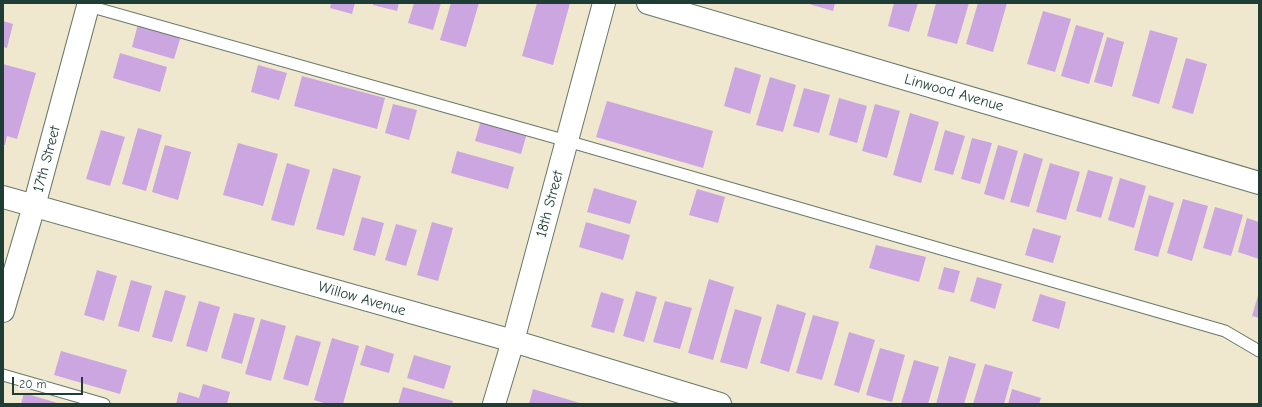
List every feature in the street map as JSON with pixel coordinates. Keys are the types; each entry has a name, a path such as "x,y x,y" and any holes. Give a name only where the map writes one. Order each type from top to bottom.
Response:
{"street":[{"name":"18th Street","path":"494,404 513,341 604,3"},
{"name":"Linwood Avenue","path":"648,3 1259,183"},
{"name":"17th Street","path":"3,311 34,206 83,4"},
{"name":"Willow Avenue","path":"3,197 513,341 720,404"}],"lane":[{"path":"83,4 567,141 1226,332 1259,351"},
{"path":"3,375 104,404"}],"building":[{"path":"331,3 355,3 352,14 330,8"},
{"path":"373,3 399,3 397,11 373,5"},
{"path":"414,3 441,3 433,30 408,23"},
{"path":"451,3 479,3 466,47 440,40"},
{"path":"537,3 570,3 553,65 522,56"},
{"path":"809,3 835,3 833,11"},
{"path":"894,3 918,3 909,32 888,26"},
{"path":"936,3 969,3 957,44 927,36"},
{"path":"978,3 1007,3 993,52 966,44"},
{"path":"1043,11 1071,19 1055,72 1027,64"},
{"path":"3,21 13,24 7,48 3,47"},
{"path":"138,24 181,36 174,59 132,47"},
{"path":"1076,25 1104,33 1089,84 1061,76"},
{"path":"1150,30 1178,38 1159,104 1132,96"},
{"path":"1107,37 1124,42 1112,87 1094,82"},
{"path":"120,53 167,67 160,92 113,78"},
{"path":"1186,58 1207,64 1193,114 1172,108"},
{"path":"3,64 36,73 17,139 7,136 5,145 3,145"},
{"path":"258,65 287,73 279,100 251,92"},
{"path":"735,67 761,75 750,114 724,106"},
{"path":"302,76 385,98 377,129 294,106"},
{"path":"770,77 796,85 783,132 756,125"},
{"path":"804,88 830,95 819,133 793,126"},
{"path":"839,98 867,106 857,143 829,135"},
{"path":"607,101 713,131 703,168 596,137"},
{"path":"393,104 417,110 409,140 385,133"},
{"path":"875,104 900,111 887,158 862,151"},
{"path":"910,113 939,122 921,183 893,175"},
{"path":"481,120 527,133 521,154 475,141"},
{"path":"138,128 162,135 146,191 122,184"},
{"path":"101,130 125,137 110,186 86,179"},
{"path":"945,130 965,136 953,175 934,170"},
{"path":"972,138 992,143 980,184 961,179"},
{"path":"238,143 278,154 263,206 223,195"},
{"path":"165,145 191,152 178,200 152,192"},
{"path":"998,145 1018,151 1004,200 984,194"},
{"path":"457,151 514,167 508,189 451,173"},
{"path":"1024,153 1043,159 1029,207 1010,202"},
{"path":"287,163 310,170 294,226 271,220"},
{"path":"1050,163 1080,172 1066,220 1036,212"},
{"path":"333,168 361,176 344,236 316,229"},
{"path":"1088,170 1113,177 1101,218 1076,211"},
{"path":"1120,178 1146,186 1134,228 1108,220"},
{"path":"594,188 637,201 630,224 587,212"},
{"path":"697,189 725,197 718,223 689,215"},
{"path":"1149,195 1174,203 1158,257 1134,250"},
{"path":"1183,199 1208,206 1192,261 1167,253"},
{"path":"1215,207 1243,215 1231,256 1203,248"},
{"path":"362,217 384,223 375,256 353,250"},
{"path":"1247,218 1259,222 1259,259 1238,252"},
{"path":"432,222 453,228 438,281 417,275"},
{"path":"586,222 630,235 623,260 579,247"},
{"path":"396,224 417,230 406,266 385,260"},
{"path":"1033,228 1061,236 1053,263 1025,255"},
{"path":"876,245 926,257 919,282 869,268"},
{"path":"944,267 960,271 954,293 938,289"},
{"path":"97,270 117,276 104,321 84,315"},
{"path":"977,277 1002,284 995,309 970,301"},
{"path":"709,279 734,287 713,360 688,353"},
{"path":"131,280 152,286 139,332 118,326"},
{"path":"165,290 186,296 172,342 152,337"},
{"path":"636,291 657,297 644,342 623,336"},
{"path":"601,292 624,299 614,333 591,327"},
{"path":"1259,292 1259,318 1252,316"},
{"path":"1040,294 1066,302 1059,329 1032,321"},
{"path":"199,301 220,307 207,352 186,346"},
{"path":"665,301 692,308 680,349 653,342"},
{"path":"777,304 806,313 789,372 760,363"},
{"path":"735,309 762,317 747,369 720,362"},
{"path":"234,313 255,318 242,364 221,358"},
{"path":"813,315 839,322 822,380 796,373"},
{"path":"261,319 286,326 271,381 245,374"},
{"path":"849,332 875,340 859,393 834,385"},
{"path":"296,335 321,342 308,386 283,379"},
{"path":"332,338 359,346 343,404 327,404 314,400"},
{"path":"366,345 394,354 389,373 360,365"},
{"path":"880,348 905,355 892,402 866,395"},
{"path":"61,351 127,370 120,394 54,375"},
{"path":"414,355 451,366 444,389 407,378"},
{"path":"949,356 976,364 964,404 936,404"},
{"path":"914,360 939,367 928,404 901,404"},
{"path":"985,364 1013,372 1004,404 973,404"},
{"path":"203,384 230,392 227,404 176,404 179,392 199,398"},
{"path":"403,387 453,401 452,404 398,404"},
{"path":"533,389 583,404 529,404"},
{"path":"1012,389 1041,398 1039,404 1008,404"},
{"path":"24,393 61,404 21,404"}]}
